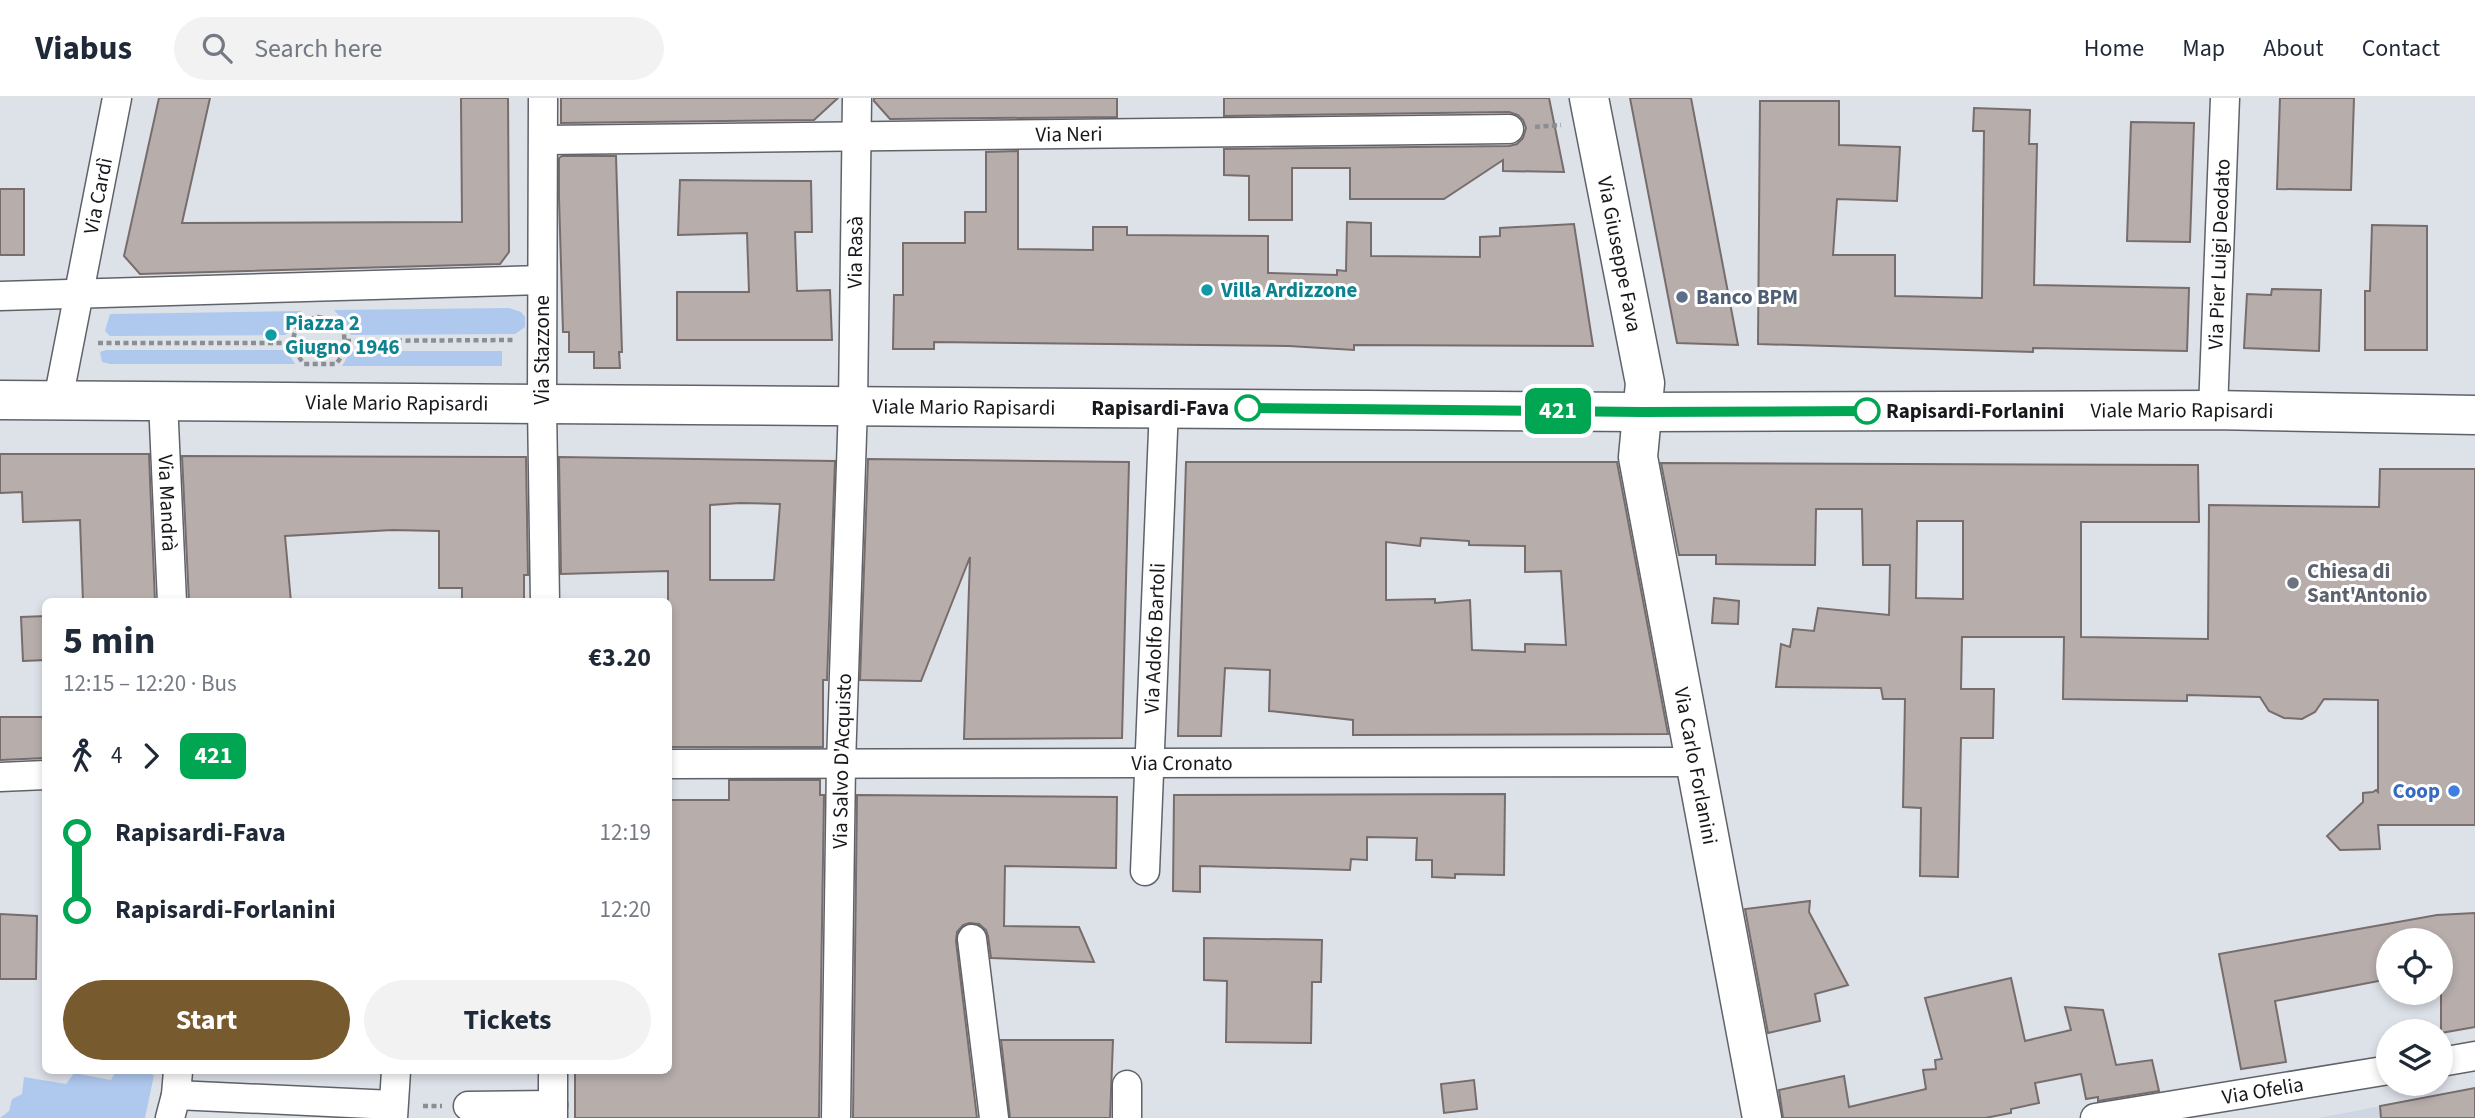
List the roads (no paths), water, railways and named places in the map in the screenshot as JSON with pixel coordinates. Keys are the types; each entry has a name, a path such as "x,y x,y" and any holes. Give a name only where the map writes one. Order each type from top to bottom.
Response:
{"main road":[{"name":"Via Giuseppe Fava","path":"1592,110 1645,383 1642,412"},
{"name":"Viale Mario Rapisardi","path":"0,400 1642,412 2213,411 2475,415"},
{"name":"Via Carlo Forlanini","path":"1642,412 1638,457 1762,1118"}],"street":[{"name":"Via Cardì","path":"58,400 117,98"},
{"name":"Via Stazzone","path":"543,98 542,405 545,598"},
{"name":"Via Rasà","path":"853,405 857,98"},
{"name":"Via Pier Luigi Deodato","path":"2213,411 2225,98"},
{"name":"Via Neri","path":"544,140 1509,129"},
{"path":"0,296 542,280"},
{"name":"Via Mandrà","path":"163,401 173,598"},
{"name":"Via Salvo D'Acquisto","path":"836,1118 841,764 853,405"},
{"name":"Via Adolfo Bartoli","path":"1145,872 1164,407"},
{"name":"Via Cronato","path":"672,764 1695,762"},
{"path":"0,777 42,775"},
{"path":"972,939 994,1118"},
{"path":"2453,1060 2475,1056"},
{"name":"Via Ofelia","path":"2095,1118 2259,1104 2376,1073"},
{"path":"175,1095 393,1112 396,1074"},
{"path":"468,1106 553,1112 552,1074"},
{"path":"1126,1085 1127,1118"}],"place":[{"name":"Villa Ardizzone","path":"1207,290"},
{"name":"Banco BPM","path":"1682,297"},
{"name":"Piazza 2 Giugno 1946","path":"271,335"},
{"name":"Rapisardi-Fava","path":"1248,408"},
{"name":"Rapisardi-Forlanini","path":"1867,411"},
{"name":"Chiesa di Sant'Antonio","path":"2293,583"},
{"name":"Coop","path":"2454,791"}]}
